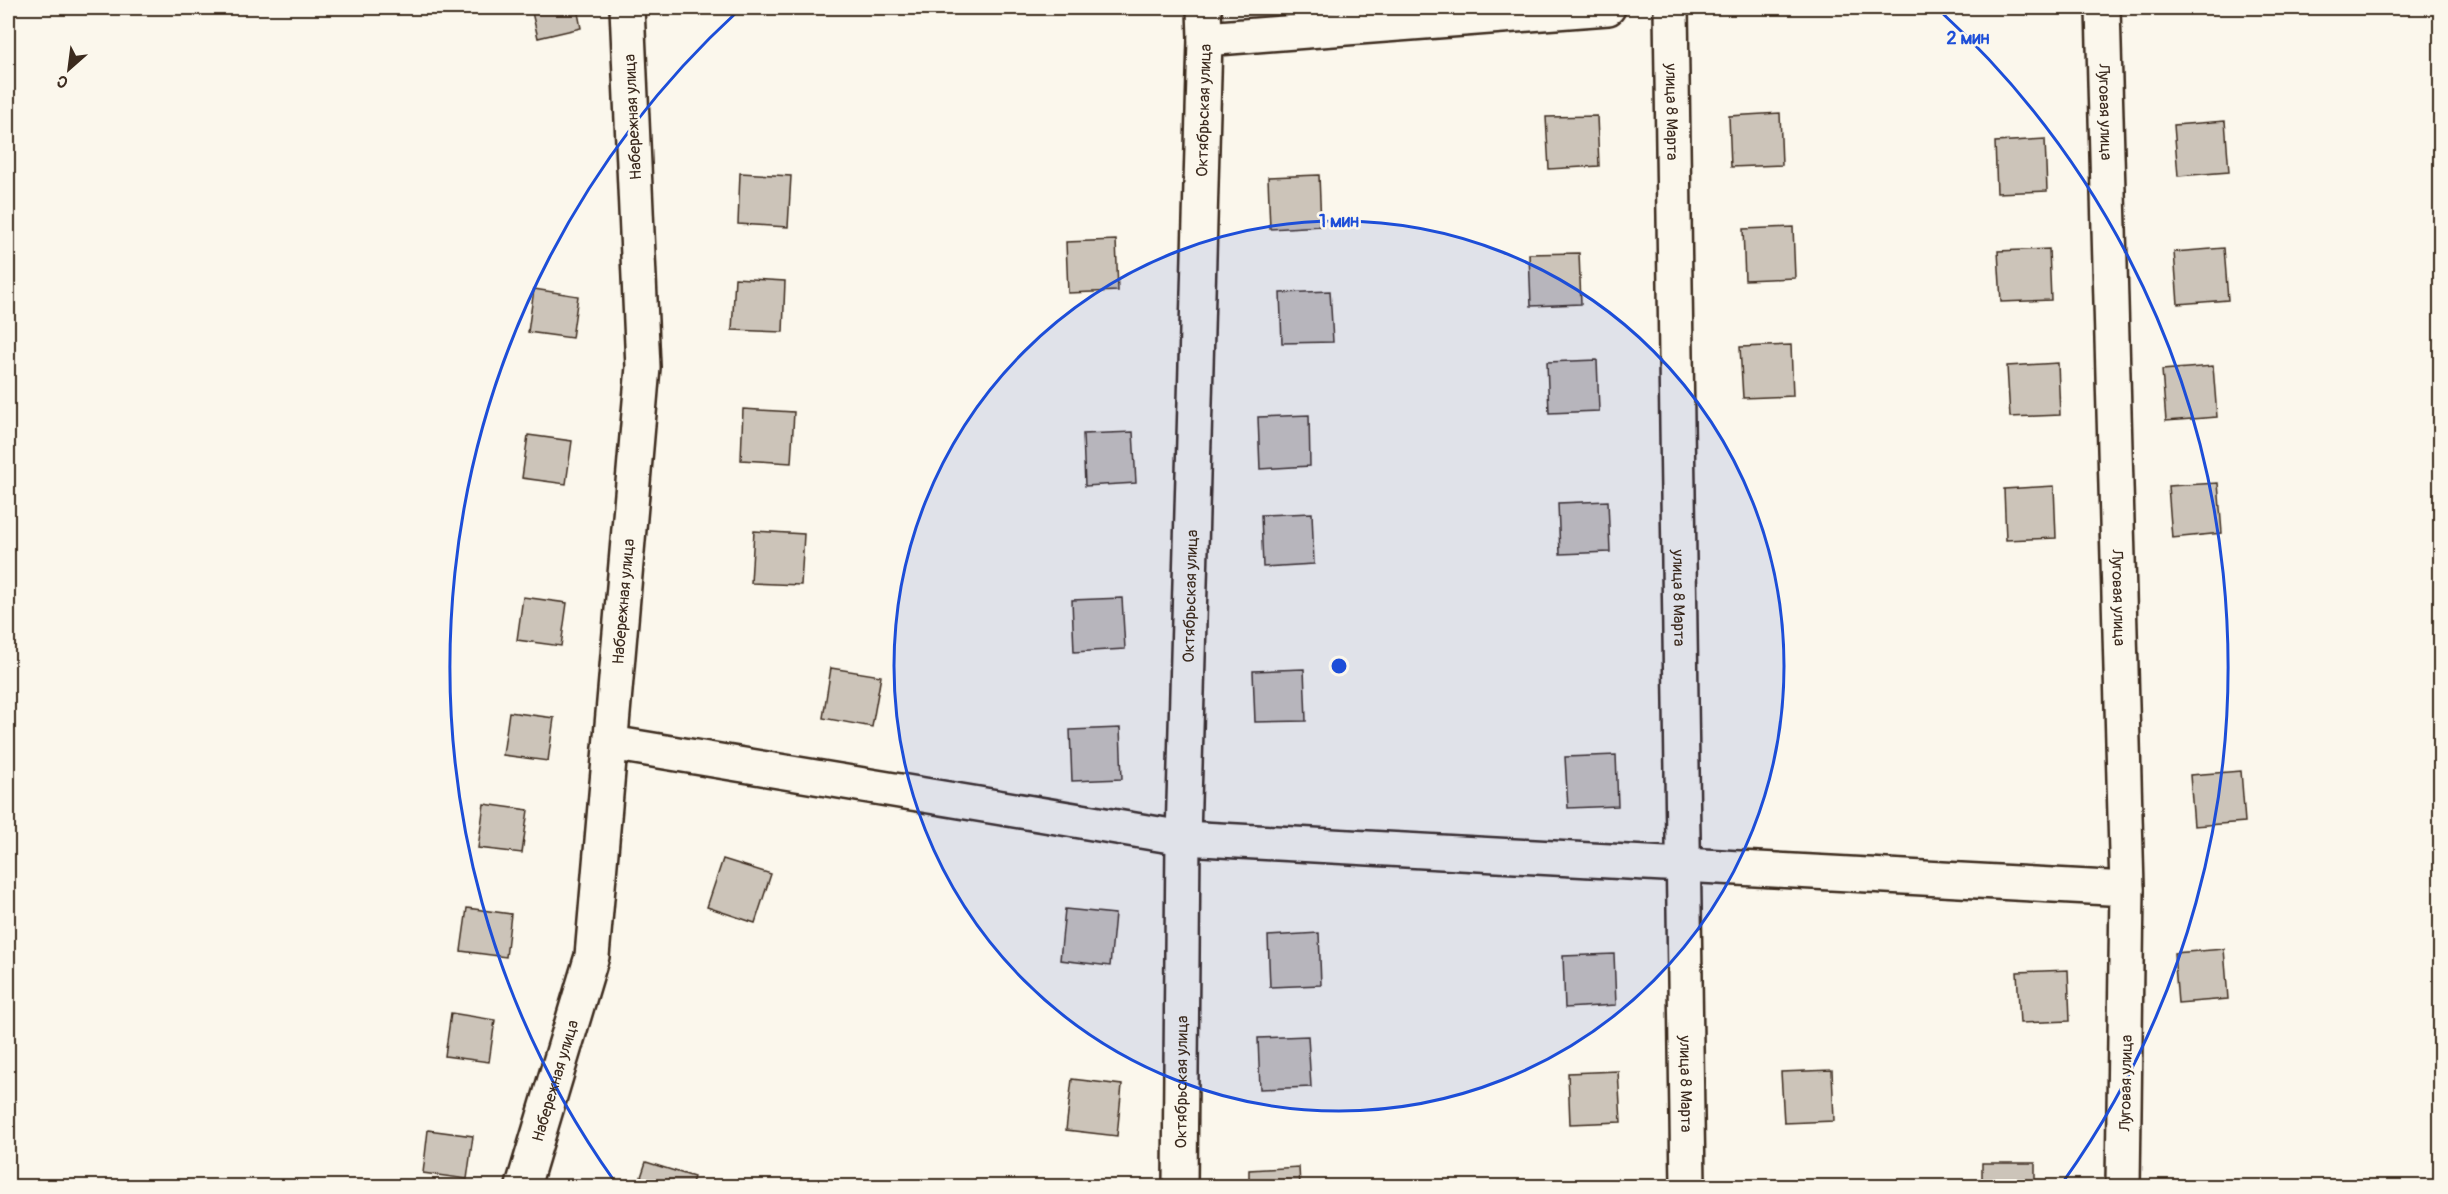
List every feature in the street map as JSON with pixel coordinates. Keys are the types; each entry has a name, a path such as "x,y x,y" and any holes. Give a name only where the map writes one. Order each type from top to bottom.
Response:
{"street":[{"name":"Набережная улица","path":"523,1186 592,956 611,743 643,367 627,8"},
{"path":"1204,23 1608,8"},
{"name":"улица 8 Марта","path":"1671,8 1689,1186"},
{"name":"Луговая улица","path":"2103,8 2127,889 2123,1186"},
{"name":"Октябрьская улица","path":"1180,1186 1183,838 1204,23"},
{"path":"611,743 1183,838 1684,863 2127,889"}],"building":[{"path":"531,8 577,8 581,28 538,38"},
{"path":"1780,113 1782,165 1731,167 1729,116"},
{"path":"1597,116 1599,166 1549,169 1546,117"},
{"path":"2225,121 2229,172 2178,176 2174,125"},
{"path":"2045,139 2047,191 1997,193 1995,142"},
{"path":"740,173 791,176 788,227 738,224"},
{"path":"1319,175 1321,226 1270,229 1268,177"},
{"path":"1793,227 1795,278 1745,280 1743,229"},
{"path":"1116,240 1118,291 1068,293 1066,242"},
{"path":"2224,248 2228,300 2178,304 2174,252"},
{"path":"2049,249 2051,300 2001,302 1998,251"},
{"path":"1579,253 1581,304 1531,306 1529,254"},
{"path":"735,278 785,281 783,332 732,330"},
{"path":"534,289 578,296 572,338 528,332"},
{"path":"1330,291 1333,342 1282,343 1280,293"},
{"path":"1791,345 1793,396 1743,398 1740,347"},
{"path":"1597,360 1599,411 1549,413 1547,362"},
{"path":"2058,363 2060,415 2010,417 2007,366"},
{"path":"2213,366 2217,417 2166,421 2162,370"},
{"path":"743,409 794,412 791,463 741,460"},
{"path":"1309,415 1310,466 1260,469 1258,417"},
{"path":"1133,432 1136,483 1085,486 1083,434"},
{"path":"528,435 572,441 566,484 522,478"},
{"path":"2218,483 2222,533 2172,538 2168,486"},
{"path":"2054,486 2056,538 2006,540 2004,489"},
{"path":"1608,501 1610,552 1560,554 1558,503"},
{"path":"1312,513 1314,564 1263,567 1261,515"},
{"path":"754,531 804,534 801,585 751,583"},
{"path":"523,597 567,603 561,646 517,640"},
{"path":"1122,598 1125,649 1074,652 1072,600"},
{"path":"831,668 881,676 872,727 823,718"},
{"path":"1304,669 1306,721 1255,722 1253,671"},
{"path":"509,712 554,718 548,761 503,755"},
{"path":"1120,728 1122,779 1072,781 1070,730"},
{"path":"1616,755 1618,806 1568,808 1565,757"},
{"path":"2241,771 2245,822 2194,826 2190,775"},
{"path":"484,804 528,810 522,853 478,848"},
{"path":"723,859 771,874 755,923 707,907"},
{"path":"467,908 511,914 506,957 461,951"},
{"path":"1065,909 1115,914 1110,966 1060,960"},
{"path":"1319,933 1321,985 1270,987 1268,936"},
{"path":"2224,949 2228,999 2178,1003 2174,953"},
{"path":"1614,954 1616,1005 1565,1008 1563,956"},
{"path":"2068,970 2070,1021 2020,1023 2017,972"},
{"path":"451,1013 495,1020 489,1062 445,1056"},
{"path":"1308,1036 1311,1087 1260,1089 1258,1038"},
{"path":"1832,1070 1834,1121 1784,1123 1781,1072"},
{"path":"1618,1071 1621,1122 1570,1124 1568,1073"},
{"path":"1072,1079 1122,1085 1117,1136 1066,1130"},
{"path":"428,1130 473,1136 467,1179 423,1173"},
{"path":"646,1162 694,1177 691,1186 638,1186"},
{"path":"1982,1163 2035,1163 2035,1186 1982,1186"},
{"path":"1299,1167 1300,1186 1249,1186 1249,1170"}]}
